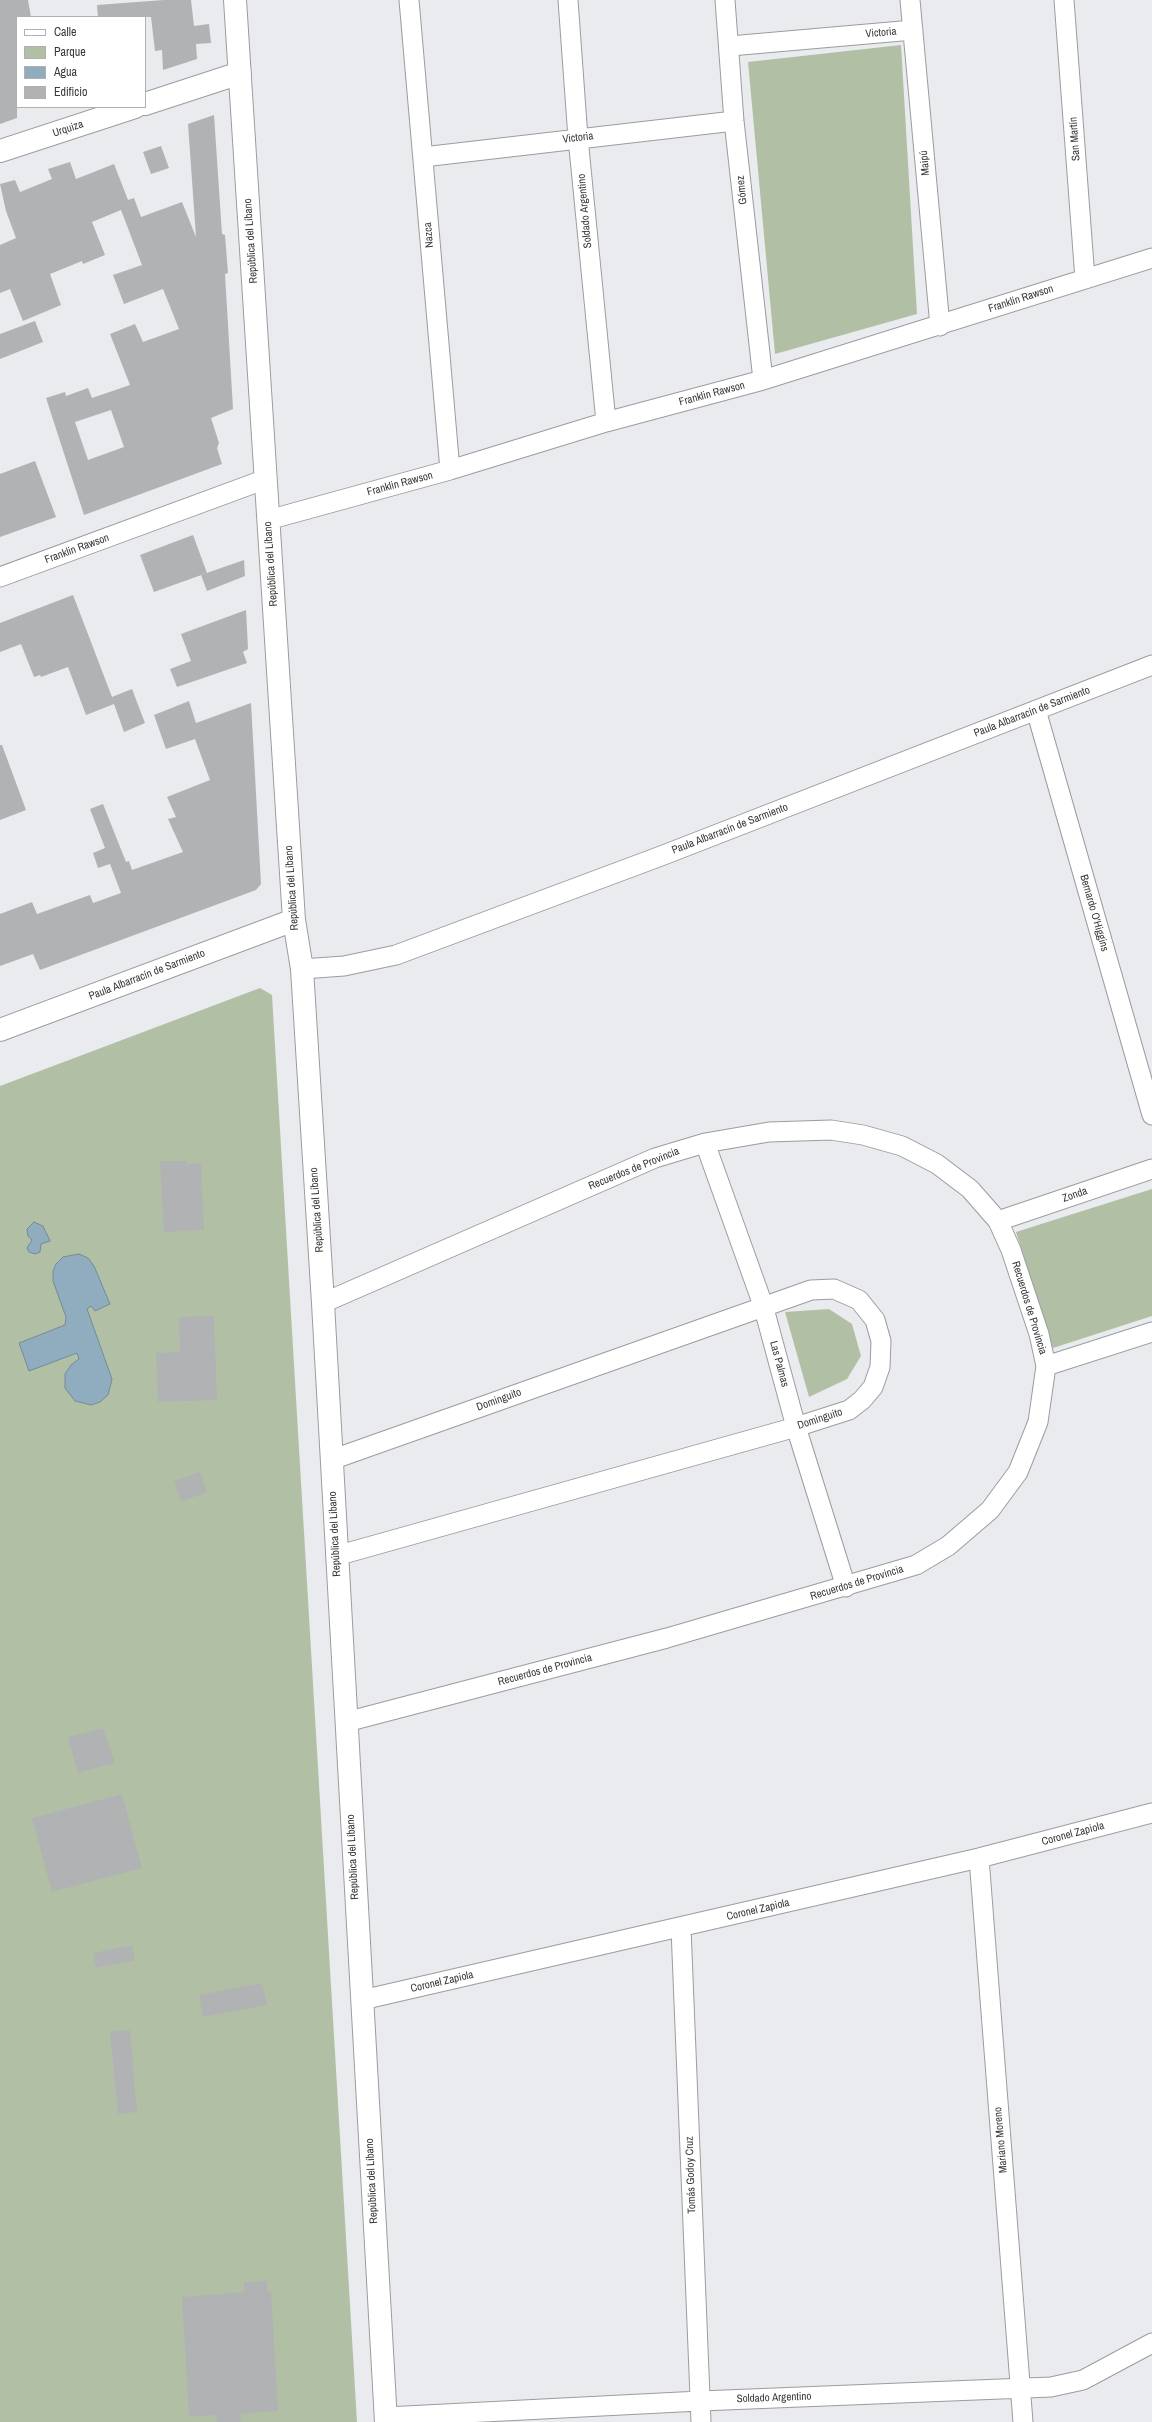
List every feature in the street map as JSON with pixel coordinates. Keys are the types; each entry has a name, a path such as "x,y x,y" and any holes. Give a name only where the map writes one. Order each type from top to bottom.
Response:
{"main road":[{"name":"República del Líbano","path":"235,0 294,920 302,969 323,1303 336,1556 386,2420"},
{"path":"146,104 240,73"},
{"name":"Urquiza","path":"0,151 132,108"},
{"name":"Paula Albarracín de Sarmiento","path":"0,1030 294,920"}],"street":[{"name":"Nazca","path":"409,0 450,470"},
{"name":"Soldado Argentino","path":"568,0 578,138 606,422"},
{"name":"Gómez","path":"725,0 730,46 734,121 763,380"},
{"name":"Maipú","path":"910,0 940,326"},
{"name":"San Martín","path":"1064,0 1086,279"},
{"name":"Victoria","path":"730,46 913,30"},
{"name":"Victoria","path":"423,157 734,121"},
{"name":"Franklin Rawson","path":"268,520 450,470 606,422 763,380 940,326 1152,258"},
{"name":"Franklin Rawson","path":"0,577 266,479"},
{"name":"Paula Albarracín de Sarmiento","path":"302,969 344,966 396,955 661,856 1152,665"},
{"name":"Bernardo O'Higgins","path":"1036,710 1152,1115"},
{"name":"Recuerdos de Provincia","path":"323,1303 655,1158 705,1143 769,1132 799,1130 863,1135 902,1146 937,1164 970,1189 998,1221 1011,1250 1039,1334 1046,1366 1038,1422 1018,1472 990,1510 948,1546 916,1565 846,1587 666,1638 346,1722"},
{"name":"Las Palmas","path":"705,1143 763,1306 796,1427 846,1587"},
{"name":"Zonda","path":"998,1221 1152,1169"},
{"name":"Dominguito","path":"331,1460 811,1290 834,1289 859,1300 875,1320 881,1341 880,1367 872,1387 862,1400 849,1410 796,1427 336,1556"},
{"path":"1046,1366 1152,1332"},
{"name":"Coronel Zapiola","path":"362,2000 681,1928 979,1858 1152,1813"},
{"name":"Mariano Moreno","path":"979,1858 1023,2422"},
{"name":"Tomás Godoy Cruz","path":"681,1928 701,2422"},
{"name":"Soldado Argentino","path":"386,2420 700,2401 1051,2387 1082,2380 1152,2343"}],"green space":[{"path":"901,45 917,314 775,354 748,62"},
{"path":"260,988 272,995 357,2422 0,2422 0,1086"},
{"path":"1152,1189 1152,1316 1053,1348 1016,1232"},
{"path":"829,1309 852,1324 861,1356 847,1379 809,1397 785,1312"}],"water":[{"path":"34,1222 43,1226 50,1241 41,1244 40,1252 35,1254 29,1252 27,1248 32,1240 28,1236 27,1229"},
{"path":"79,1254 88,1258 94,1266 110,1304 95,1311 91,1306 87,1309 112,1379 108,1395 100,1402 91,1405 75,1401 65,1388 65,1374 71,1365 79,1359 77,1353 29,1371 19,1343 65,1325 66,1317 53,1281 53,1271 56,1264 63,1257"}],"building":[{"path":"0,0 28,0 31,16 16,16 17,118 0,124"},
{"path":"164,0 191,0 194,26 209,24 211,43 196,44 197,59 163,70 162,50 155,51 151,17 98,16 97,5"},
{"path":"214,115 222,234 225,235 228,273 225,274 233,409 211,418 219,443 217,448 222,464 84,515 46,398 65,392 66,396 88,388 92,398 130,385 110,334 135,324 143,342 179,329 163,289 124,304 113,275 142,265 121,210 92,222 105,255 83,264 82,261 50,274 61,305 23,321 10,289 0,293 0,245 16,238 6,211 0,184 15,180 20,192 52,179 48,169 70,162 76,179 114,164 128,200 134,198 141,217 182,202 196,237 188,124","holes":["111,410 124,447 88,460 75,422"]},
{"path":"161,146 169,168 151,174 143,152"},
{"path":"35,321 43,342 0,359 0,334"},
{"path":"35,461 56,517 0,537 0,474"},
{"path":"193,535 207,573 154,592 140,555"},
{"path":"244,560 245,576 207,591 201,575"},
{"path":"73,595 112,697 132,689 145,723 124,732 114,704 86,715 68,667 41,677 40,675 34,677 21,644 0,652 0,623"},
{"path":"246,610 248,649 243,652 247,663 177,687 170,669 191,661 181,634"},
{"path":"189,701 196,723 251,703 261,884 256,890 40,970 33,954 0,966 0,914 32,902 37,914 90,895 93,903 121,893 110,864 98,868 93,853 105,848 90,809 103,804 126,862 129,861 132,870 183,852 168,819 176,817 167,797 210,780 195,739 166,749 154,715"},
{"path":"0,745 2,745 26,810 0,820"},
{"path":"160,1161 187,1161 187,1164 201,1163 204,1230 164,1232"},
{"path":"214,1316 217,1400 158,1402 156,1353 180,1352 179,1317"},
{"path":"200,1472 207,1492 181,1502 174,1481"},
{"path":"103,1728 115,1763 78,1773 68,1737"},
{"path":"122,1794 142,1868 52,1892 32,1818"},
{"path":"132,1945 135,1960 96,1968 93,1953"},
{"path":"262,1983 267,2005 203,2017 199,1995"},
{"path":"130,2030 137,2112 118,2114 110,2031"},
{"path":"267,2281 267,2291 271,2291 278,2411 240,2414 241,2422 217,2422 216,2415 189,2417 182,2297 244,2292 244,2282"}]}
